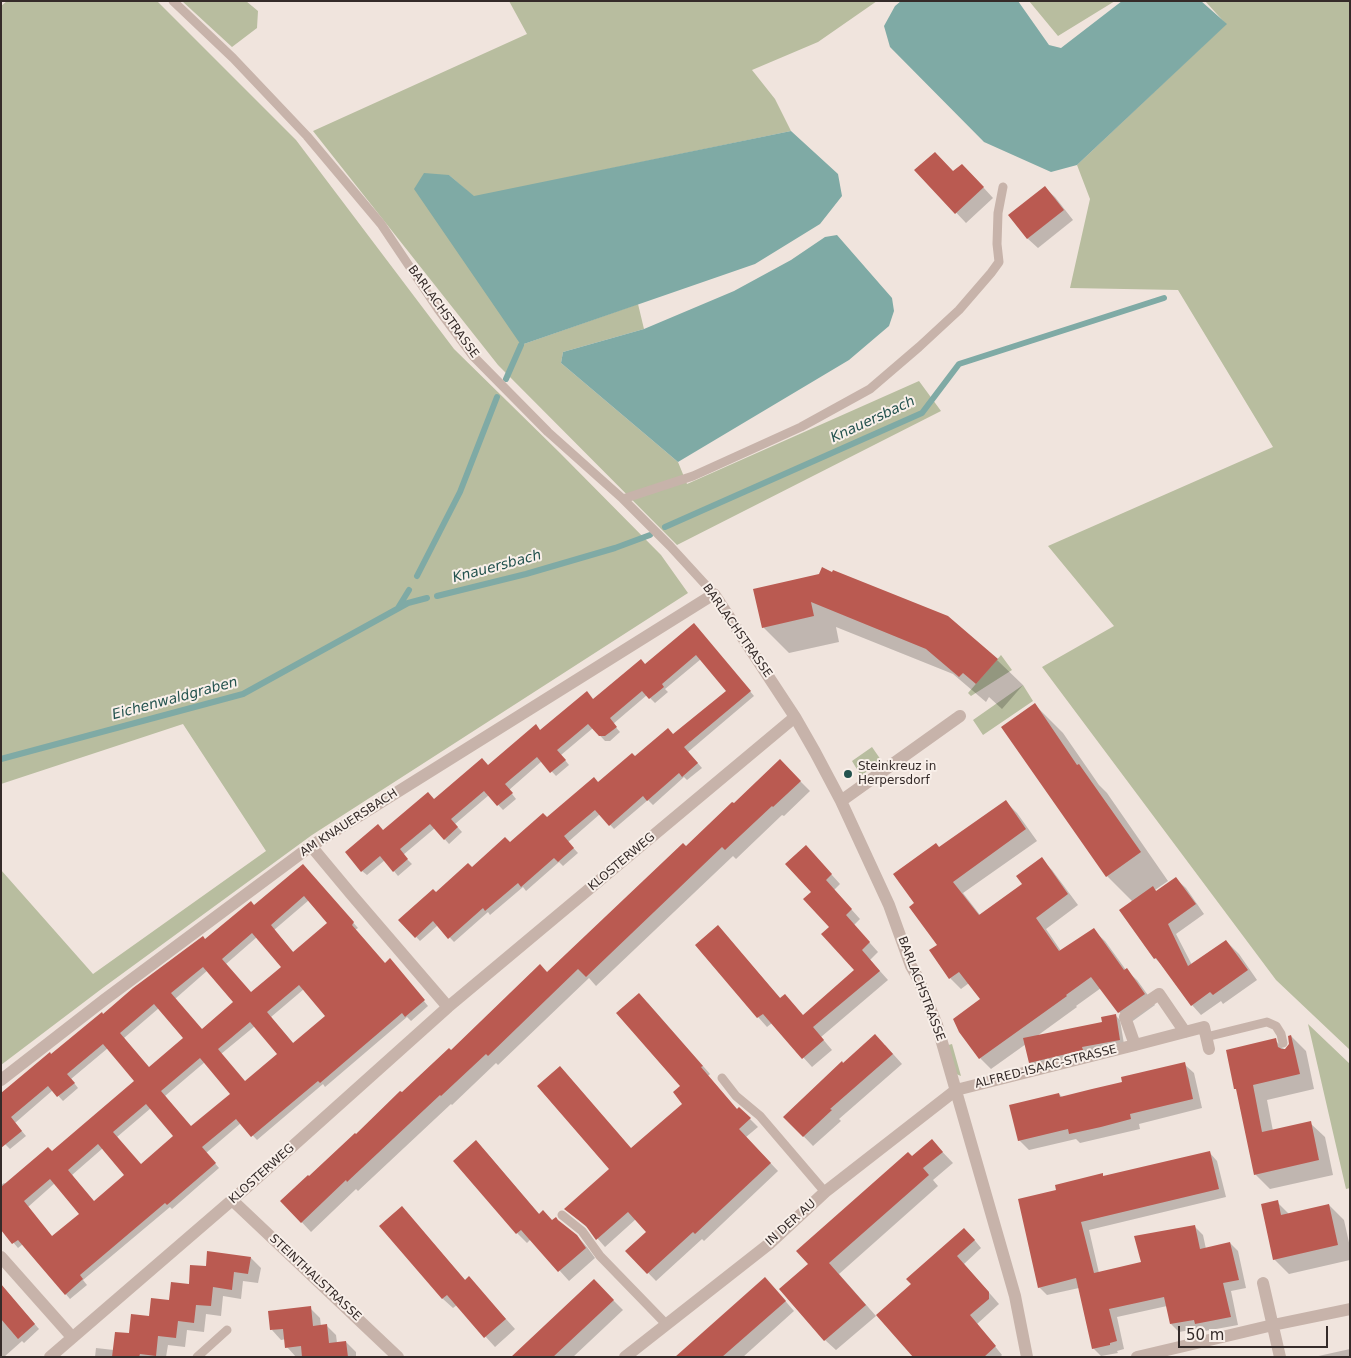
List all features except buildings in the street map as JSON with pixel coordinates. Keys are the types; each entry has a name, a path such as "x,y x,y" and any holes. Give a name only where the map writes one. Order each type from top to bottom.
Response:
{"street":[{"name":"BARLACHSTRASSE","path":"714,594 795,717 841,800 889,905 911,966 918,978 937,1025 1016,1296 1027,1357"},
{"name":"AM KNAUERSBACH","path":"1,1080 112,994 311,846 714,594"},
{"path":"841,800 960,716"},
{"name":"KLOSTERWEG","path":"50,1357 232,1200 448,1007 795,717"},
{"path":"311,846 448,1007"},
{"name":"ALFRED-ISAAC-STRASSE","path":"1135,1045 1125,1017 1159,994 1185,1032"},
{"name":"ALFRED-ISAAC-STRASSE","path":"956,1090 1204,1027 1208,1043"},
{"name":"IN DER AU","path":"625,1357 769,1244 824,1192 956,1090"},
{"name":"STEINTHALSTRASSE","path":"232,1200 398,1357"},
{"path":"1,1257 72,1337"},
{"path":"1263,1283 1280,1357"},
{"path":"1137,1357 1350,1309"}],"lane":[{"name":"BARLACHSTRASSE","path":"173,1 234,58 307,136 381,224 438,309 473,356 548,432 623,499 714,594"},
{"path":"623,499 693,476 801,427 870,389 959,310 999,262 998,212 1003,187"},
{"path":"1208,1043 1267,1022 1276,1026 1281,1034 1283,1043"},
{"path":"722,1078 736,1096 760,1116 824,1192"},
{"path":"562,1215 582,1231 600,1256 666,1324"},
{"path":"197,1357 227,1330"}],"green space":[{"path":"7,1 157,1 296,140 454,349 661,555 688,593 312,835 1,1065 1,870 93,974 266,851 183,724 1,784 1,6"},
{"path":"182,1 246,1 258,11 257,28 232,47"},
{"path":"509,1 877,1 818,42 752,70 775,99 791,131 474,197 449,175 521,345 638,304 644,329 563,352 561,363 678,462 687,484 919,381 941,411 677,545 498,365 313,131 527,34"},
{"path":"1029,1 1115,1 1058,36"},
{"path":"1205,1 1350,1 1350,1050 1276,980 1042,667 1114,626 1048,546 1273,447 1178,290 1070,288 1090,199 1077,165 1226,24"},
{"path":"1001,655 1012,670 971,696 968,693"},
{"path":"1023,685 1033,701 983,735 973,720"},
{"path":"872,747 881,760 861,776 852,761"},
{"path":"1308,1024 1350,1064 1350,1188 1346,1189"},
{"path":"952,1044 961,1076 954,1073 945,1046"}],"water":[{"path":"901,1 1018,1 1049,45 1061,48 1122,1 1201,1 1227,24 1077,165 1051,172 984,142 890,47 884,26 895,6"},
{"path":"791,131 838,174 842,196 820,224 755,264 521,345 414,189 424,173 449,175 474,196"},
{"path":"837,235 892,298 894,311 889,326 849,360 678,462 561,363 563,352 644,329 734,291 791,260 825,237"}],"waterway":[{"name":"Knauersbach","path":"665,527 922,413 959,364 1164,298"},
{"name":"Eichenwaldgraben","path":"506,379 521,345"},
{"name":"Eichenwaldgraben","path":"417,576 460,492 497,397"},
{"name":"Knauersbach","path":"437,596 526,574 615,548 650,535"},
{"name":"Eichenwaldgraben","path":"398,608 409,590"},
{"name":"Eichenwaldgraben","path":"1,759 243,694 408,603 427,598"}],"place":[{"name":"Steinkreuz in Herpersdorf","path":"848,774"}]}
